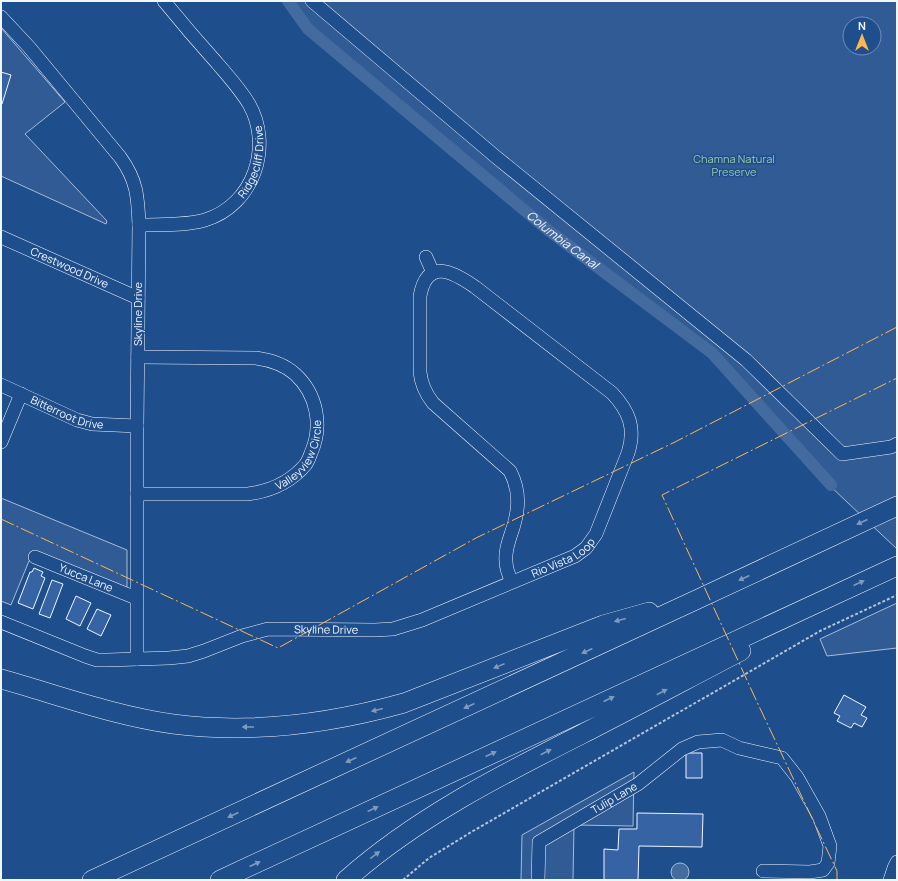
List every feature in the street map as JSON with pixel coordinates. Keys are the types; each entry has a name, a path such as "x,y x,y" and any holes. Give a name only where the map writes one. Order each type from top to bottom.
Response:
{"highway":[{"path":"92,880 897,506"},
{"path":"220,880 897,566"},
{"path":"1,679 100,708 173,724 250,727 296,724 338,718 404,703 603,625 698,599"},
{"path":"346,880 409,830 456,802 530,760 760,641 824,600"}],"street":[{"name":"Ridgecliff Drive","path":"139,225 186,223 205,220 216,216 238,199 254,176 258,163 260,134 256,119 245,99 164,1"},
{"path":"312,1 496,157 746,360 842,454 891,447 897,444"},
{"name":"Skyline Drive","path":"1,17 29,47 128,169 134,182 138,203 139,225 136,598 137,659"},
{"name":"Crestwood Drive","path":"1,237 138,298"},
{"path":"426,257 433,273 425,279 420,296 421,380 427,395 433,404 510,471 515,479 518,489 519,504 506,552 506,562 512,582"},
{"name":"Rio Vista Loop","path":"433,273 444,271 453,274 475,287 612,393 622,404 629,417 631,443 596,534 586,548 575,556 512,582"},
{"name":"Valleyview Circle","path":"137,494 248,494 263,492 278,487 293,477 307,463 315,445 317,430 316,413 312,398 304,384 295,374 269,360 256,358 138,357"},
{"name":"Bitterroot Drive","path":"1,385 77,420 92,424 137,426"},
{"path":"1,442 21,394"},
{"name":"Yucca Lane","path":"35,557 136,598"},
{"name":"Skyline Drive","path":"1,622 97,660 169,658 188,656 242,636 268,629 393,629 422,620 512,582"},
{"name":"Tulip Lane","path":"538,880 539,842 638,784 682,749 698,742 722,740 739,748 782,758 797,777 819,816 830,846 828,863 822,870 810,872 763,871"},
{"path":"890,880 897,862"}],"path":[{"path":"403,880 429,858 473,831 820,632 897,595"}],"shaded area":[{"name":"Chamna Natural Preserve","path":"288,1 897,1 897,549 830,486 712,353 548,230 308,29"},
{"path":"1,28 65,102 25,134 107,221 106,224 1,176"},
{"path":"1,498 127,550 127,594 35,557 29,561 11,605 1,601"},
{"path":"897,603 897,648 827,656 820,639"},
{"path":"634,772 633,826 574,825 573,880 521,880 522,835"},
{"path":"680,863 686,866 689,872 686,878 680,881 674,878 671,872 674,866"}],"building":[{"path":"1,72 11,75 2,104 1,103"},
{"path":"34,568 43,572 41,576 45,578 33,609 18,603 30,572 32,572"},
{"path":"52,580 63,584 50,618 39,614"},
{"path":"76,596 91,603 80,626 66,619"},
{"path":"97,609 111,615 101,636 87,629"},
{"path":"844,695 866,707 861,715 867,718 862,727 854,723 851,728 837,721 840,716 834,713"},
{"path":"686,753 702,753 702,778 686,778"},
{"path":"637,813 703,814 702,847 639,846 638,880 604,880 604,849 618,850 619,829 637,829"}],"waterway":[{"name":"Columbia Canal","path":"288,1 308,29 548,230 712,353 831,485"}],"power":[{"path":"1,519 278,648 476,538 675,442 897,327"},
{"path":"837,880 837,871 757,702 662,495 897,378"}]}
